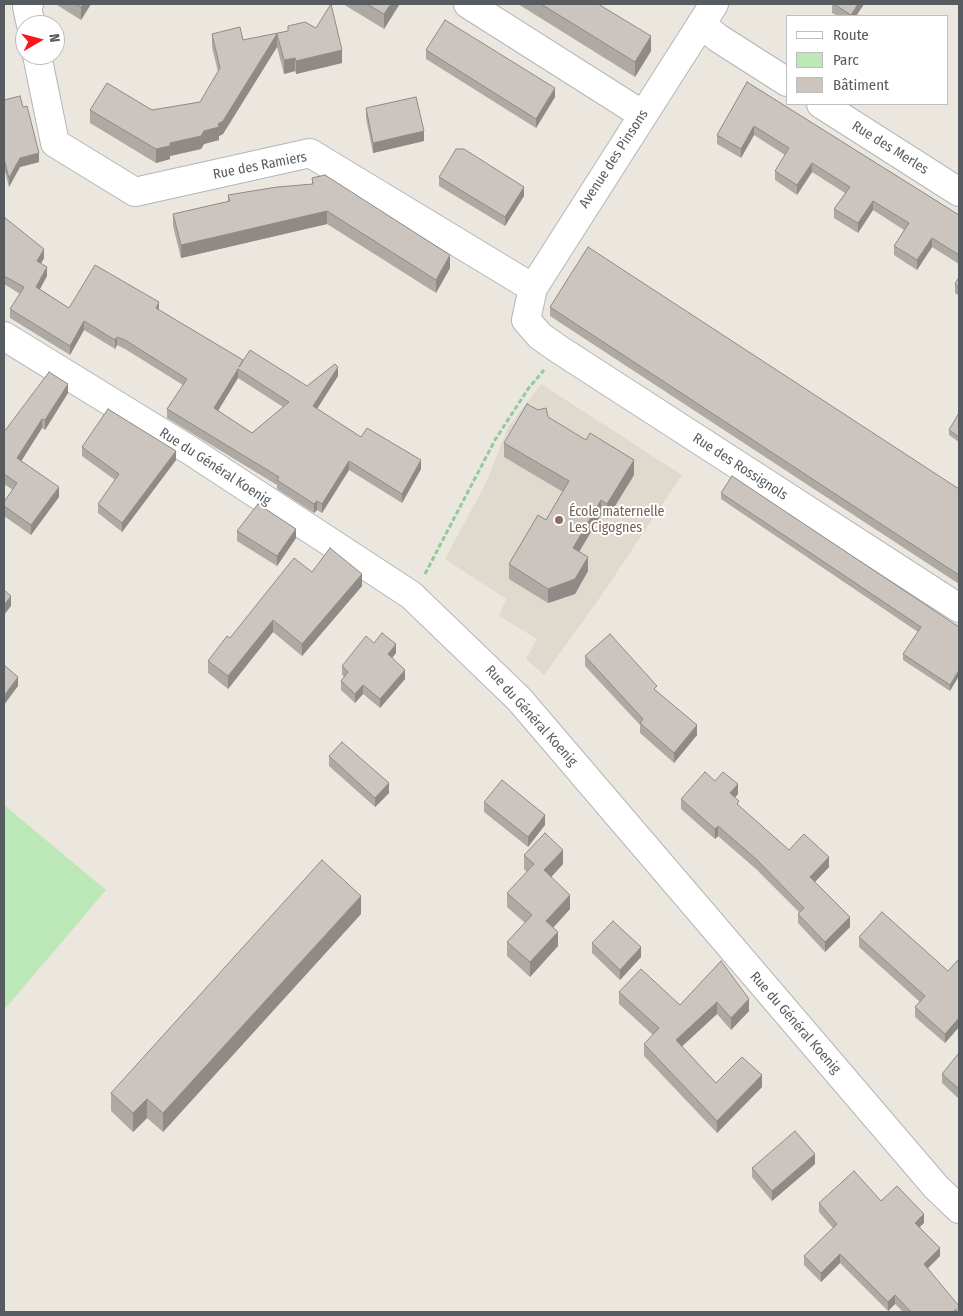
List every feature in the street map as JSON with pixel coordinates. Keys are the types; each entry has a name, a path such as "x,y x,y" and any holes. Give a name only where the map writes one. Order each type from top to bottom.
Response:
{"street":[{"path":"468,4 643,115"},
{"path":"707,14 718,38 786,81"},
{"name":"Avenue des Pinsons","path":"526,320 533,288 707,14"},
{"name":"Rue des Ramiers","path":"39,65 56,143 135,192 310,153 533,288"},
{"name":"Rue des Merles","path":"823,105 959,192"},
{"name":"Rue des Rossignols","path":"526,320 540,336 560,350 959,608"},
{"name":"Rue du Général Koenig","path":"4,336 191,451 411,595 519,699 936,1187 959,1209"}],"path":[{"path":"411,595 450,529 495,440 528,389 560,350"}],"shaded area":[{"name":"École maternelle Les Cigognes","path":"541,384 682,475 599,599 544,675 526,659 537,639 499,616 506,599 445,559 487,481 508,427"}],"green space":[{"path":"4,805 106,890 4,1010"}],"building":[{"path":"331,4 342,50 296,61 295,58 284,60 277,34 223,121 218,124 219,127 204,131 201,136 170,143 170,146 156,149 90,110 107,83 152,110 200,102 220,68 212,34 240,27 243,40 288,31 288,26 305,22 316,28"},
{"path":"367,4 391,4 384,14"},
{"path":"541,4 598,4 651,36 635,62"},
{"path":"834,4 858,4 851,15"},
{"path":"445,20 555,88 536,119 426,50"},
{"path":"747,82 959,215 959,255 932,238 917,260 894,246 909,223 873,201 858,223 834,209 850,187 812,163 797,185 775,171 789,148 754,126 741,149 717,135"},
{"path":"20,96 23,107 27,106 39,153 20,158 9,178 4,159 4,100"},
{"path":"416,97 424,131 373,143 366,108"},
{"path":"456,149 464,149 524,187 505,217 439,177"},
{"path":"325,175 450,255 436,280 327,211 181,245 173,214 230,201 228,195 277,187 313,184 312,178"},
{"path":"4,217 44,249 37,261 47,267 36,287 69,308 95,265 159,302 156,308 243,360 239,367 250,350 307,386 335,364 338,367 313,406 361,437 367,428 421,460 402,494 349,461 322,504 317,501 314,504 277,480 279,477 167,409 187,379 125,340 117,337 115,340 84,321 70,346 10,309 24,287 4,276","holes":["238,369 289,402 252,433 214,408"]},
{"path":"588,247 959,489 959,575 550,307"},
{"path":"959,277 959,287 955,284"},
{"path":"49,372 68,384 45,420 42,419 17,458 59,487 31,525 4,506 4,502 17,483 4,474 4,432"},
{"path":"527,404 538,410 546,408 548,417 586,440 590,433 634,460 607,504 601,500 573,548 588,557 575,579 548,589 509,564 538,515 546,520 569,481 504,443"},
{"path":"108,409 176,451 122,523 98,504 119,474 82,447"},
{"path":"959,413 959,437 949,430"},
{"path":"732,476 959,627 959,670 950,685 903,654 921,627 721,493"},
{"path":"258,504 296,529 277,556 237,531"},
{"path":"330,548 362,574 302,644 273,620 228,676 208,661 227,636 230,638 294,558 312,572"},
{"path":"4,590 11,596 4,605"},
{"path":"382,633 396,644 388,654 405,670 380,699 363,685 355,694 341,681 348,672 342,666 366,636 374,643"},
{"path":"610,634 657,686 654,689 697,725 674,753 640,723 643,719 585,656"},
{"path":"4,665 18,677 4,696"},
{"path":"342,742 389,783 375,798 329,756"},
{"path":"705,772 715,781 723,772 738,784 730,793 739,801 737,804 789,850 804,834 829,857 810,877 850,917 825,942 798,914 804,908 756,859 718,826 715,829 681,799"},
{"path":"502,780 545,815 528,837 484,802"},
{"path":"545,833 563,850 544,870 570,895 546,921 558,932 530,962 507,942 532,915 507,893 534,864 524,855"},
{"path":"322,860 361,896 163,1113 147,1099 133,1113 111,1093"},
{"path":"882,912 948,971 959,959 959,1018 945,1034 915,1007 925,996 859,937"},
{"path":"613,921 641,947 620,970 592,943"},
{"path":"721,961 749,999 731,1018 717,1002 676,1040 716,1083 742,1057 762,1075 717,1121 644,1044 659,1028 619,992 641,969 680,1005"},
{"path":"959,1053 959,1089 942,1074"},
{"path":"795,1131 815,1154 772,1191 752,1168"},
{"path":"854,1171 881,1201 897,1186 924,1214 915,1223 940,1248 924,1264 959,1306 959,1312 911,1312 895,1295 888,1302 840,1254 821,1273 804,1256 837,1224 819,1203"}],"place":[{"name":"École maternelle Les Cigognes","path":"559,520"}]}
